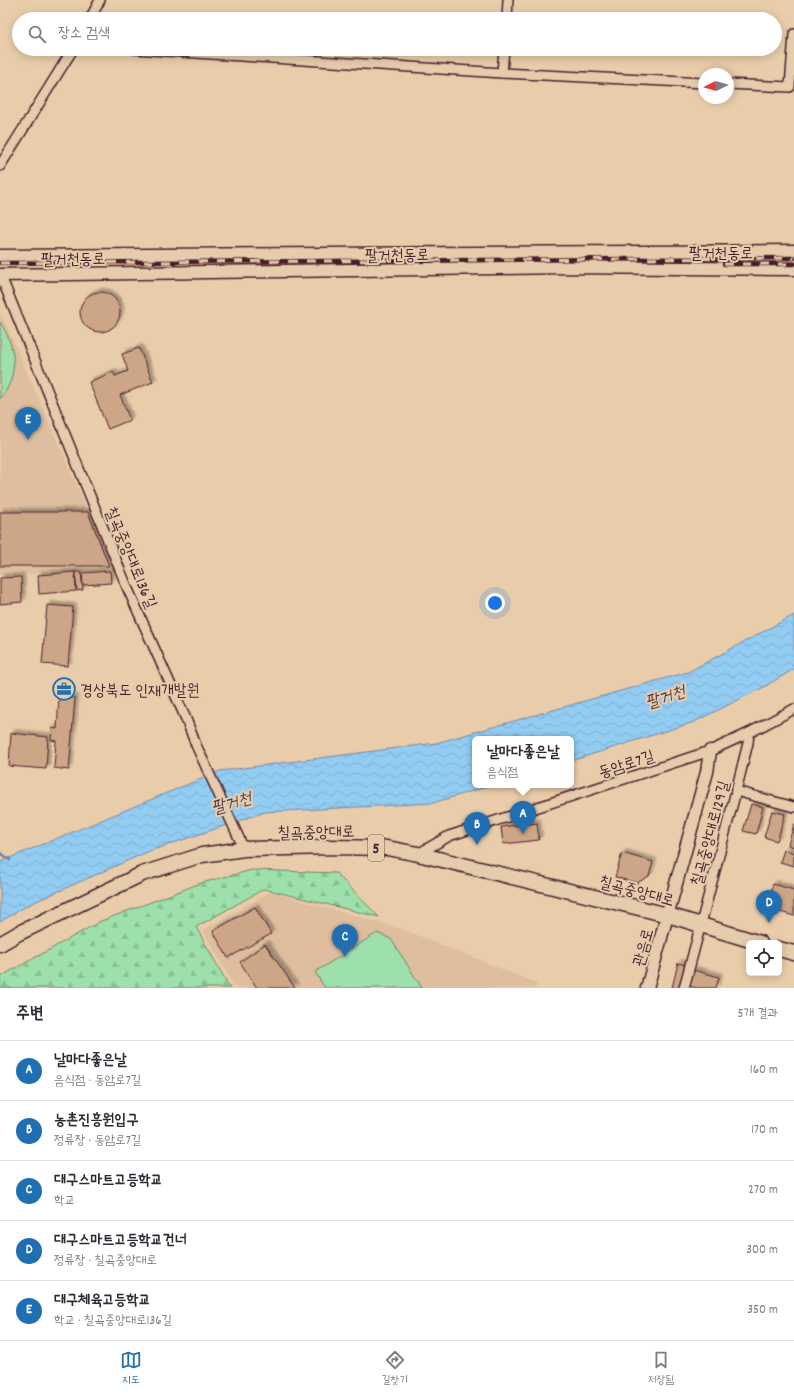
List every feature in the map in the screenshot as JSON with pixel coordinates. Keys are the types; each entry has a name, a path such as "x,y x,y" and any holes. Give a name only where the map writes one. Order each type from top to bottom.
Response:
{"main road":[{"name":"칠곡중앙대로","path":"0,944 19,933 142,874 202,856 244,849 330,847 387,848 418,854 668,916 749,940"},
{"path":"782,950 794,953"}],"street":[{"path":"94,12 100,0"},
{"path":"507,12 508,0"},
{"path":"734,84 790,87 794,34"},
{"path":"0,166 69,56"},
{"path":"241,56 502,73 698,83"},
{"path":"502,73 503,56"},
{"name":"팔거천동로","path":"0,256 794,251"},
{"name":"팔거천동로","path":"0,274 565,267 794,269"},
{"name":"칠곡중앙대로136길","path":"0,274 127,587 244,849"},
{"name":"동암로7길","path":"418,854 449,836 710,751 749,733 794,709"},
{"name":"칠곡중앙대로129길","path":"684,988 736,791 748,743 749,733"},
{"name":"관음로","path":"647,988 707,772 710,751"},
{"path":"736,791 794,807"}],"shaded area":[{"path":"0,311 114,569 0,576"},
{"path":"270,892 402,929 539,984 535,988 235,988 203,930"}],"green space":[{"path":"0,322 10,341 14,361 11,381 0,399"},
{"path":"252,870 336,873 379,917 264,889 196,927 230,988 0,988 0,977 101,921 201,883"},
{"path":"377,933 391,939 422,988 325,988 315,972"}],"water":[{"name":"팔거천","path":"794,615 794,669 764,687 694,722 574,760 574,736 472,736 472,788 482,788 433,803 265,812 147,852 30,904 0,922 0,862 220,771 436,743 688,672"}],"building":[{"path":"104,292 111,295 117,301 120,312 119,320 111,329 104,332 96,332 89,329 81,320 80,308 83,301 92,293"},
{"path":"139,348 153,382 120,395 130,420 108,429 89,382 113,372 115,376 128,371 122,354"},
{"path":"0,512 88,512 109,566 0,566"},
{"path":"110,571 111,583 83,585 82,573"},
{"path":"75,572 76,591 39,594 38,575"},
{"path":"75,572 81,572 83,590 77,591"},
{"path":"21,577 22,602 0,604 0,578"},
{"path":"47,605 73,607 68,666 42,664"},
{"path":"59,697 75,698 69,770 54,768 56,741 51,740 52,728 57,729"},
{"path":"11,733 48,737 46,769 9,766"},
{"path":"751,804 763,807 756,834 743,831"},
{"path":"772,811 785,814 777,841 764,837"},
{"path":"537,823 539,840 503,844 501,827"},
{"path":"794,824 794,847 788,845"},
{"path":"784,850 794,853 794,866 780,862"},
{"path":"622,853 653,862 649,876 637,883 615,877"},
{"path":"773,884 794,890 794,916 766,908"},
{"path":"255,907 271,934 228,958 213,931"},
{"path":"265,944 295,988 257,988 240,962"},
{"path":"678,963 685,965 679,988 672,988"},
{"path":"693,970 719,977 716,988 697,988 689,986"}],"waterway":[{"path":"0,853 10,860"}],"railway":[{"path":"0,263 794,258"},
{"path":"724,264 794,264"}],"place":[{"name":"대구체육고등학교","path":"28,440"},
{"name":"경상북도 인재개발원","path":"64,689"},
{"name":"날마다좋은날","path":"523,834"},
{"name":"농촌진흥원입구","path":"477,845"},
{"name":"대구스마트고등학교건너","path":"769,923"},
{"name":"대구스마트고등학교","path":"345,957"}]}
